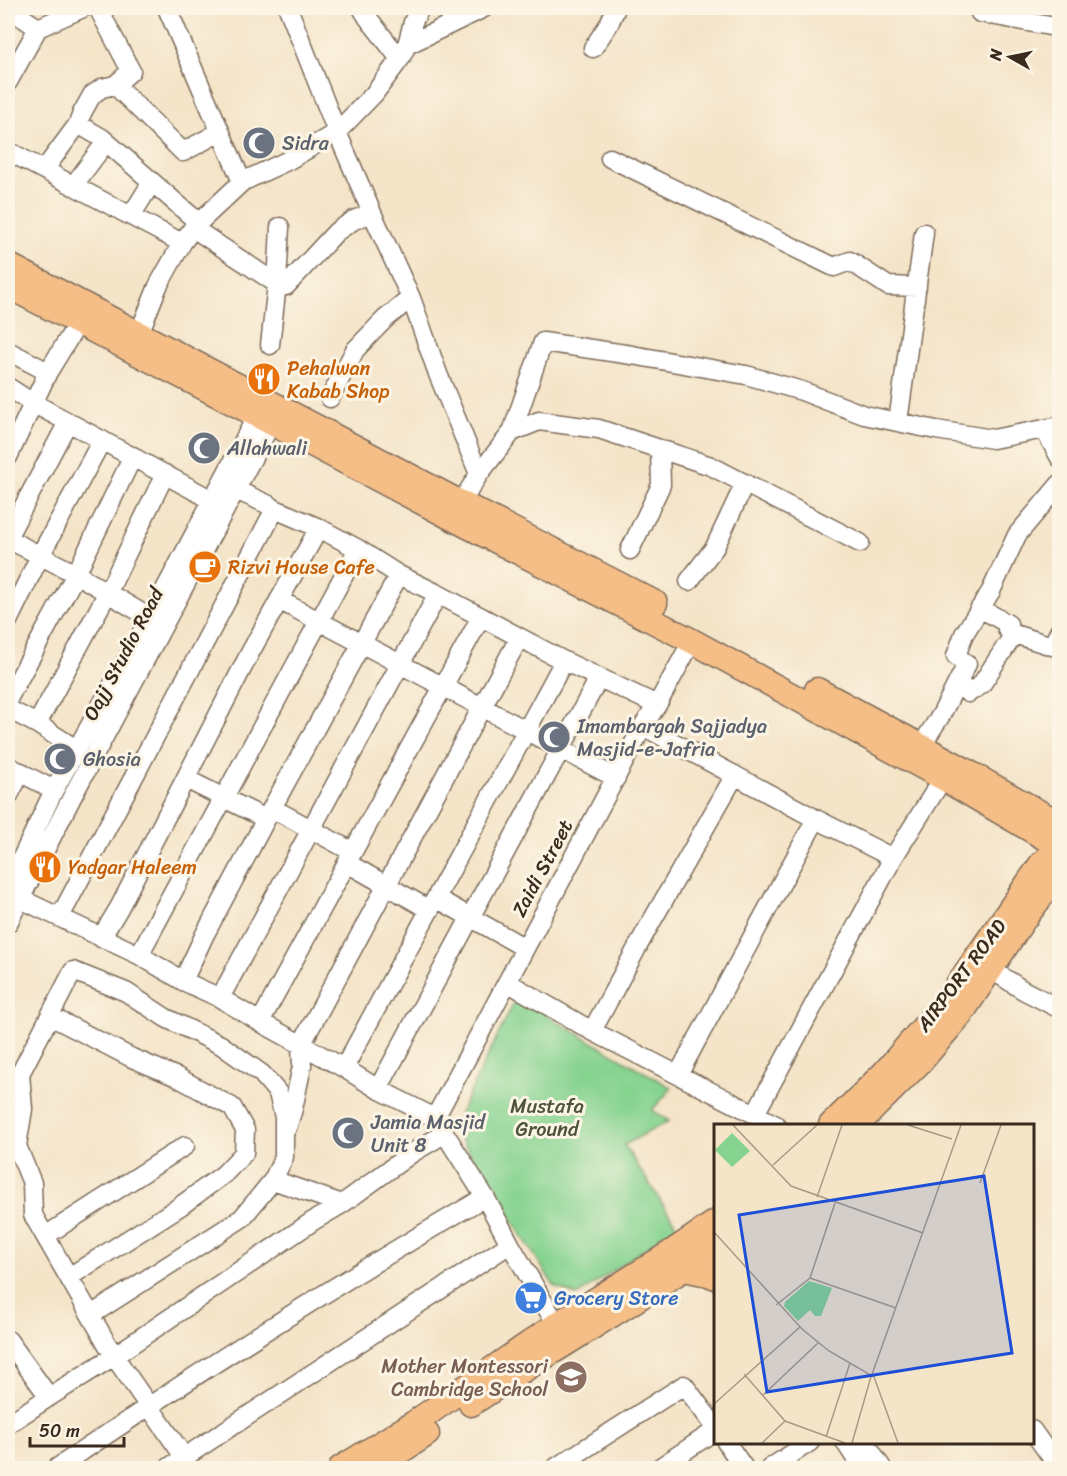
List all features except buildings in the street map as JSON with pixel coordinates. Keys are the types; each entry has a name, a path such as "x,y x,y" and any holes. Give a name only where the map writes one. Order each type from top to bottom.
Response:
{"main road":[{"path":"8,265 135,342 456,511 692,640 1059,824"},
{"path":"8,286 78,323 135,342"},
{"path":"456,511 700,626 921,746 948,770 1059,847"},
{"name":"AIRPORT ROAD","path":"832,1124 884,1073 947,1000 983,964 1042,863 1059,847"},
{"path":"858,1124 922,1060 961,1014 983,964 1031,909 1059,872"},
{"path":"375,1468 484,1395 562,1334 684,1269 713,1240"},
{"path":"341,1468 713,1240"},
{"path":"684,1269 714,1276"}],"street":[{"path":"8,8 38,28"},
{"path":"8,81 38,28 83,8"},
{"path":"44,170 78,124 92,95 102,88 115,85 131,71 98,8"},
{"path":"166,8 242,182"},
{"path":"288,8 337,132 411,298 438,374 479,474"},
{"path":"362,8 368,18 404,52"},
{"path":"135,342 158,286 182,243 196,226 242,182 288,160 337,132 374,94 404,52 420,8"},
{"path":"404,52 484,8"},
{"path":"593,48 609,24 616,8"},
{"path":"980,13 1059,28"},
{"path":"115,85 183,152 220,132"},
{"path":"78,124 106,142 152,182 196,226 277,284 286,286 336,232 354,220 372,213"},
{"path":"74,186 106,142"},
{"path":"8,151 182,243"},
{"path":"610,158 834,267 850,261 888,286 917,287"},
{"path":"130,216 152,182"},
{"path":"270,345 277,284 280,227"},
{"path":"898,422 924,233"},
{"path":"330,398 355,350 411,298"},
{"path":"8,457 48,372 78,323"},
{"path":"456,511 479,474 512,432 543,342 746,375 802,391 864,415 993,440 1052,427 1059,458"},
{"path":"8,351 48,372"},
{"path":"8,387 33,404 212,500"},
{"name":"Oajj Studio Road","path":"12,893 71,798 236,490 268,411"},
{"name":"Oajj Studio Road","path":"8,923 12,893 54,790 150,618 212,500 268,411"},
{"path":"512,432 539,421 599,429 711,466 861,543"},
{"path":"68,422 8,537 150,618"},
{"path":"8,621 102,440"},
{"path":"630,550 661,485 660,449"},
{"path":"8,699 76,574 133,456"},
{"path":"37,724 108,592 165,474"},
{"path":"689,581 715,547 745,483"},
{"path":"921,746 941,715 967,664 956,656 964,634 991,591 1017,535 1059,484"},
{"path":"236,490 319,528 399,575 519,638 657,705"},
{"path":"60,917 275,509"},
{"path":"101,938 119,908 251,651 319,528"},
{"path":"140,955 358,549"},
{"path":"183,981 204,936 399,575"},
{"path":"220,998 438,594"},
{"path":"279,600 616,778"},
{"path":"980,609 1008,624 1007,628 1014,634 1052,646 1059,630"},
{"path":"260,1022 481,617"},
{"path":"958,681 968,693 981,686 1014,634"},
{"path":"284,1137 293,1110 302,1066 301,1045 519,638"},
{"name":"Zaidi Street","path":"440,1126 507,982 643,726 692,640"},
{"path":"344,1068 564,661"},
{"path":"378,1089 599,678"},
{"path":"8,709 76,749"},
{"path":"643,726 893,858"},
{"path":"8,797 14,769 54,790"},
{"path":"754,1114 893,858 948,770"},
{"path":"592,1031 735,775"},
{"path":"186,779 224,798 311,830 386,885 470,917 525,948"},
{"path":"678,1075 816,819"},
{"path":"12,893 140,955 183,981 220,998 344,1068 440,1126 485,1197 562,1334"},
{"path":"983,964 1023,990 1059,1009"},
{"path":"91,1315 242,1218 273,1180 284,1157 284,1117 278,1094 262,1074 221,1045 166,1017 126,992 73,971 20,1074 23,1109 12,1146 32,1184 33,1215 114,1356 185,1458"},
{"path":"507,982 592,1031 774,1124"},
{"path":"50,1016 132,1058 177,1077 232,1107 245,1130 244,1153 224,1174 179,1207 69,1277"},
{"path":"8,1424 342,1203 412,1153 440,1126"},
{"path":"45,1236 185,1146"},
{"path":"273,1180 342,1203"},
{"path":"57,1468 149,1406 396,1250 485,1197"},
{"path":"168,1468 510,1244"},
{"path":"8,1340 49,1397"},
{"path":"555,1468 684,1385 714,1426"},
{"path":"659,1468 714,1430"},
{"path":"1034,1433 1059,1468"},
{"path":"727,1443 744,1468"},
{"path":"770,1468 808,1443"},
{"path":"846,1443 862,1468"},
{"path":"866,1443 882,1468"}],"green space":[{"name":"Mustafa Ground","path":"516,998 672,1088 652,1110 669,1121 624,1145 677,1226 577,1296 554,1286 453,1127"}],"place":[{"name":"Sidra","path":"259,143"},
{"name":"Pehalwan Kabab Shop","path":"264,379"},
{"name":"Allahwali","path":"204,448"},
{"name":"Rizvi House Cafe","path":"205,567"},
{"name":"Imambargah Sajjadya Masjid-e-Jafria","path":"554,737"},
{"name":"Ghosia","path":"60,759"},
{"name":"Yadgar Haleem","path":"45,867"},
{"name":"Jamia Masjid Unit 8","path":"348,1133"},
{"name":"Grocery Store","path":"531,1298"},
{"name":"Mother Montessori Cambridge School","path":"571,1377"}]}
